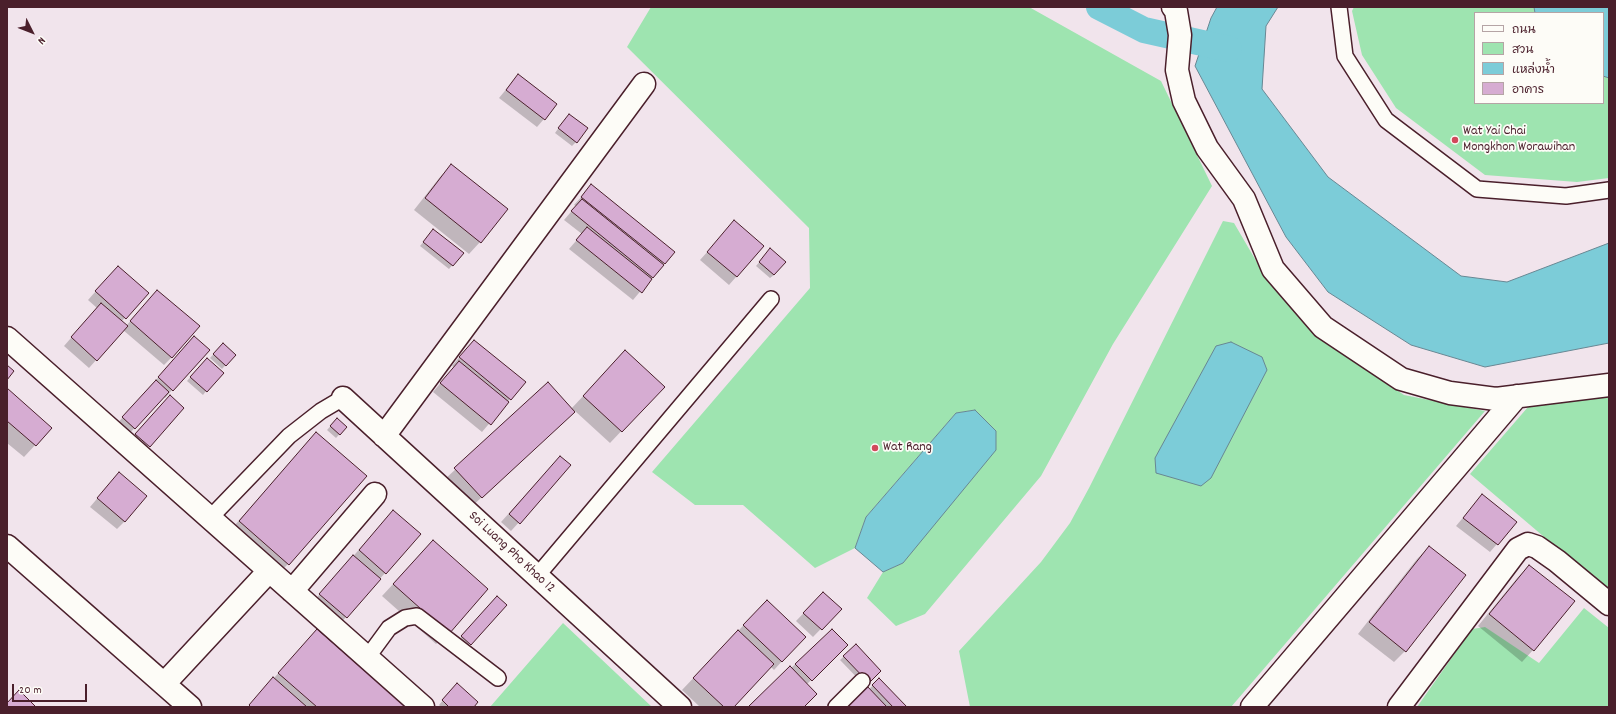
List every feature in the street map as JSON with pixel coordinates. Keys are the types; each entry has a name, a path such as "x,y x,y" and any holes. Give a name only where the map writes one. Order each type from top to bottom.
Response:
{"street":[{"path":"1173,7 1176,11 1180,35 1177,70 1187,108 1207,148 1244,199 1273,269 1323,327 1401,379 1450,393 1496,399 1609,385"},
{"path":"384,436 644,84"},
{"path":"7,338 423,707"},
{"path":"1252,707 1517,396"},
{"name":"Soi Luang Pho Khao 12","path":"343,398 680,707"},
{"path":"292,591 375,494"},
{"path":"1399,707 1518,549 1528,544 1537,547 1557,561 1609,604"},
{"path":"7,546 190,707"},
{"path":"164,684 270,571"}],"lane":[{"path":"1339,7 1345,56 1386,120 1477,189 1566,196 1609,190"},
{"path":"536,576 771,299"},
{"path":"210,518 289,436 321,411 343,398"},
{"path":"367,658 389,628 405,618 417,616 498,678"},
{"path":"836,707 862,682"}],"green space":[{"path":"651,7 1029,7 1161,81 1212,186 1113,344 1041,476 925,614 896,626 867,598 883,572 903,563 975,410 956,413 866,517 855,548 815,568 743,505 695,505 652,472 810,288 809,228 627,47"},
{"path":"1354,7 1534,7 1535,12 1474,12 1474,104 1604,104 1604,76 1609,78 1609,178 1577,182 1485,175 1396,108 1362,55 1352,11"},
{"path":"1223,221 1234,223 1269,283 1358,363 1404,395 1485,411 1231,707 970,707 959,651 1041,562 1070,523"},
{"path":"1609,395 1609,592 1470,474 1528,407"},
{"path":"1584,608 1609,628 1609,707 1417,707 1472,629 1485,627 1539,663"},
{"path":"563,623 652,707 490,707"}],"water":[{"path":"1217,7 1278,7 1266,26 1262,89 1328,177 1461,276 1507,282 1609,243 1609,343 1485,367 1411,345 1328,292 1286,237 1195,66 1211,18"},
{"path":"1534,7 1609,7 1609,78 1604,76 1604,12 1535,12"},
{"path":"1231,342 1262,357 1267,370 1211,478 1201,486 1156,473 1155,458 1216,346"},
{"path":"975,410 996,431 996,450 903,563 883,572 855,548 866,517 956,413"}],"building":[{"path":"518,74 557,104 545,120 506,90"},
{"path":"569,114 588,128 577,143 558,128"},
{"path":"451,164 508,209 481,243 425,198"},
{"path":"591,184 675,252 665,264 581,197"},
{"path":"582,199 664,265 653,278 571,211"},
{"path":"734,220 764,246 737,277 707,252"},
{"path":"587,227 652,279 642,293 576,240"},
{"path":"433,229 464,253 453,266 423,242"},
{"path":"770,248 786,262 774,275 759,262"},
{"path":"118,266 149,293 126,319 95,291"},
{"path":"157,290 200,326 172,358 130,321"},
{"path":"101,303 128,326 97,361 71,337"},
{"path":"194,336 210,350 173,391 158,377"},
{"path":"474,340 526,382 511,400 459,357"},
{"path":"223,343 236,355 226,366 213,354"},
{"path":"625,350 665,387 622,432 583,396"},
{"path":"207,358 224,373 207,392 190,377"},
{"path":"459,361 509,402 491,425 440,383"},
{"path":"7,365 14,371 7,380"},
{"path":"156,380 169,392 135,429 122,417"},
{"path":"548,382 575,412 482,498 454,468"},
{"path":"7,388 52,428 36,446 7,421"},
{"path":"170,395 184,408 150,447 135,434"},
{"path":"337,418 347,427 340,435 330,426"},
{"path":"316,432 367,476 289,565 239,521"},
{"path":"560,456 571,465 520,524 509,514"},
{"path":"119,472 147,496 125,522 97,498"},
{"path":"1482,494 1517,522 1498,545 1463,518"},
{"path":"393,510 421,534 386,574 359,550"},
{"path":"433,540 488,589 449,634 393,584"},
{"path":"1429,546 1466,575 1406,652 1369,622"},
{"path":"353,555 381,579 347,618 319,594"},
{"path":"1529,565 1575,601 1534,651 1489,614"},
{"path":"823,592 842,609 822,630 803,613"},
{"path":"497,596 507,605 471,645 461,636"},
{"path":"767,600 806,637 782,662 743,625"},
{"path":"317,629 406,707 317,707 278,673"},
{"path":"832,629 848,645 812,681 795,664"},
{"path":"738,630 774,664 734,707 724,707 693,678"},
{"path":"856,644 881,671 869,683 843,656"},
{"path":"790,666 817,694 804,707 748,707"},
{"path":"273,677 307,707 251,707 249,705"},
{"path":"879,678 907,707 893,707 872,685"},
{"path":"457,683 478,702 474,707 449,707 442,700"},
{"path":"866,685 887,707 843,707"},
{"path":"19,690 36,707 7,707 7,703"}],"waterway":[{"path":"1099,7 1144,30 1229,49"}],"place":[{"name":"Wat Yai Chai Mongkhon Worawihan","path":"1455,140"},
{"name":"Wat Rang","path":"875,448"}]}
